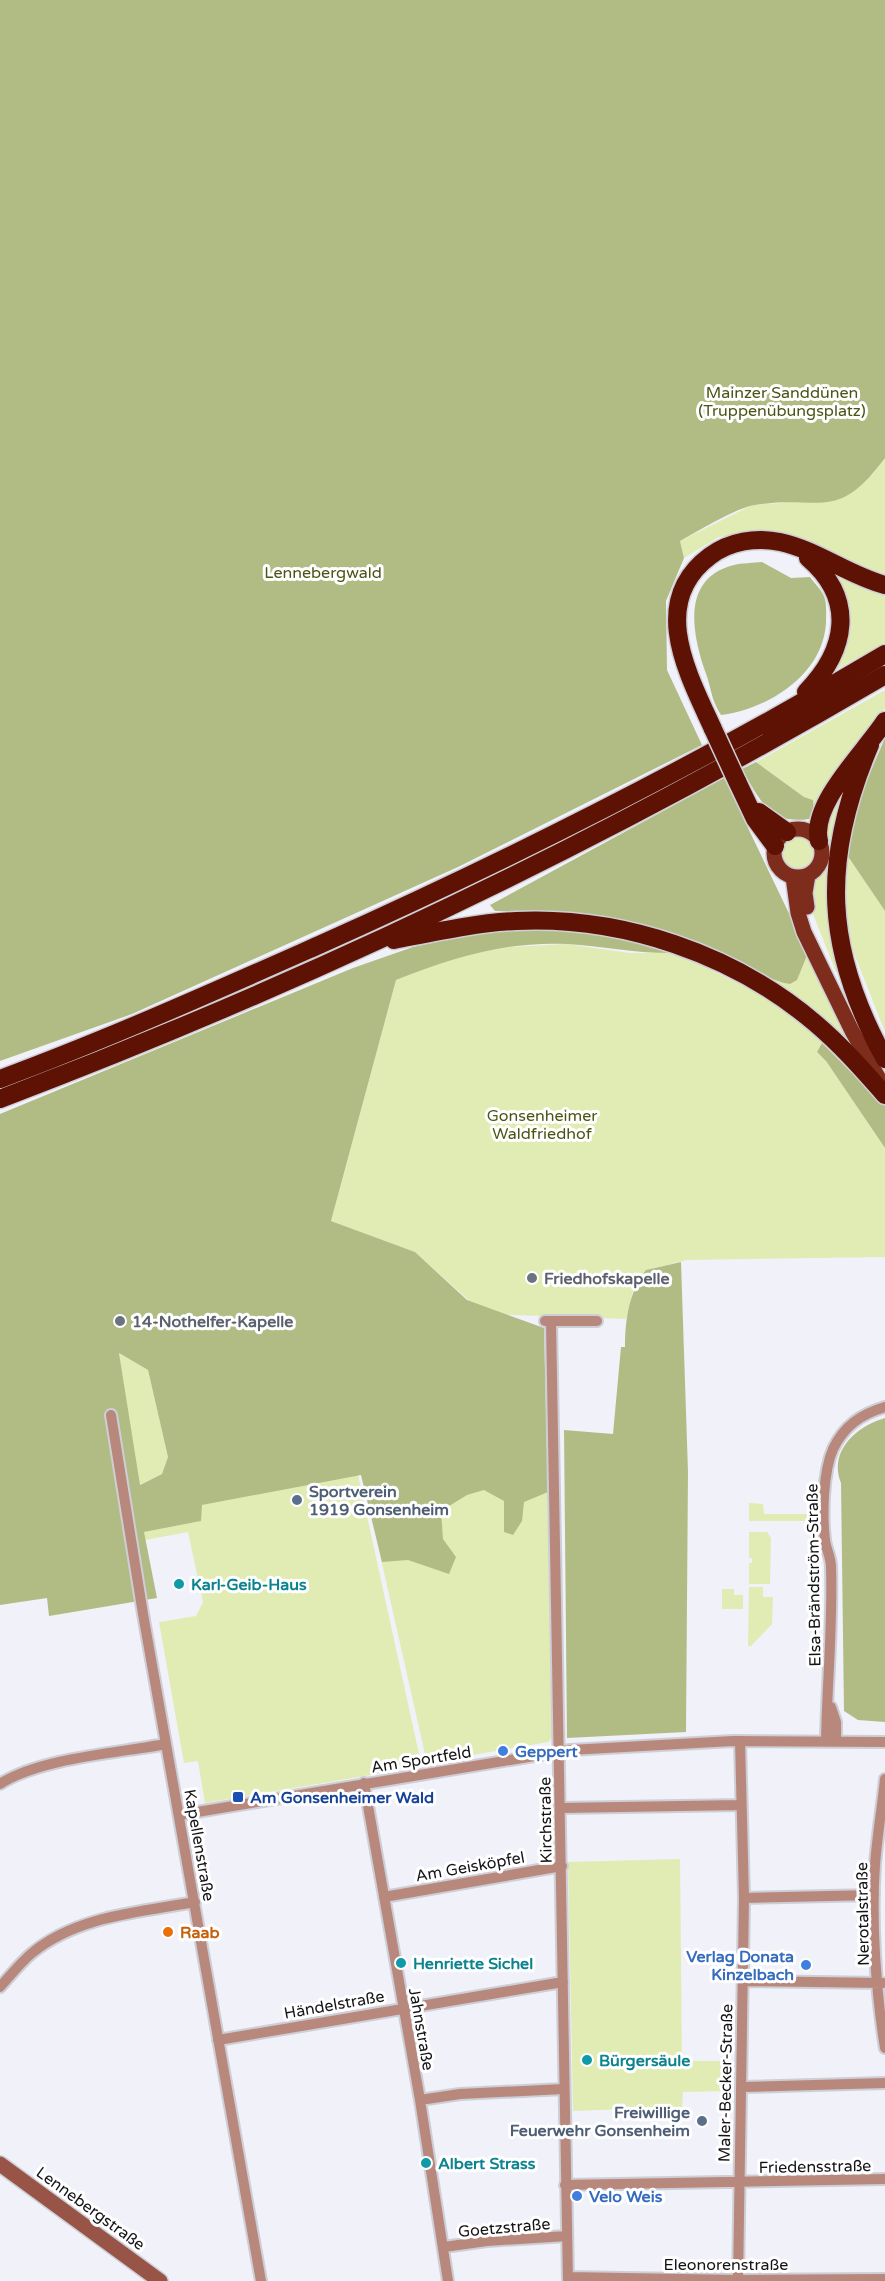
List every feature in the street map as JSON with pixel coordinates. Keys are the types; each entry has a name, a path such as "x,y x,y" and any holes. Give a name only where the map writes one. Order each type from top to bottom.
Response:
{"highway":[{"path":"781,839 755,819 713,729 678,643 676,622 680,598 689,577 717,551 751,540 781,542 885,585"},
{"path":"781,542 806,556 825,574 836,594 841,618 838,641 828,667 790,708"},
{"path":"0,1079 168,1012 468,878 610,806 885,654"},
{"path":"0,1099 170,1032 369,945 620,822 765,744 885,675"},
{"path":"819,841 818,824 823,806 870,745 885,721"},
{"path":"870,745 842,823 838,848 836,901 845,963 857,1000 885,1059"},
{"path":"369,945 477,924 517,921 597,926 665,942 712,959 782,998 844,1049 885,1095"}],"main road":[{"path":"794,830 808,831 819,841 822,848 819,864 801,876 780,868 776,862 781,839 794,830"},
{"path":"801,876 806,904 818,945 850,1011 885,1070"},
{"path":"801,876 798,913 804,932 852,1031 885,1089"},
{"name":"Lennebergstraße","path":"0,2164 160,2281"}],"street":[{"name":"Kirchstraße","path":"568,2279 561,1808 548,1321 597,1321"},
{"name":"Elsa-Brändström-Straße","path":"831,1741 836,1722 829,1699 831,1563 825,1539 828,1464 841,1434 852,1422 885,1407"},
{"name":"Kapellenstraße","path":"111,1415 166,1744 261,2281"},
{"name":"Am Sportfeld","path":"179,1815 558,1751 629,1745 740,1741 885,1742"},
{"name":"Maler-Becker-Straße","path":"738,2281 744,1898 740,1741"},
{"path":"0,1784 43,1766 166,1744"},
{"name":"Nerotalstraße","path":"885,1779 875,1865 874,1895 885,2048"},
{"name":"Jahnstraße","path":"364,1783 420,2100 448,2281"},
{"path":"561,1808 741,1805"},
{"name":"Am Geisköpfel","path":"384,1897 561,1866"},
{"path":"744,1898 874,1895"},
{"path":"0,1987 33,1953 74,1929 114,1916 195,1902"},
{"path":"742,1981 882,1983"},
{"name":"Händelstraße","path":"218,2040 402,2007 563,1982"},
{"path":"742,2088 885,2083"},
{"path":"420,2100 460,2094 564,2089"},
{"name":"Friedensstraße","path":"565,2185 885,2179"},
{"name":"Goetzstraße","path":"444,2247 487,2241 567,2236"},
{"name":"Eleonorenstraße","path":"568,2279 738,2281 885,2279"}],"green space":[{"name":"Lennebergwald","path":"0,0 885,0 885,458 868,479 853,492 840,499 747,507 680,541 684,558 666,601 667,670 702,745 458,867 132,1014 0,1061"},
{"name":"Mainzer Sanddünen (Truppenübungsplatz)","path":"885,458 885,576 771,530 719,537 684,558 680,541 752,505 782,503 872,475"},
{"path":"762,562 791,578 810,577 819,588 826,606 823,642 804,673 790,686 757,705 721,715 713,698 700,656 694,624 698,594 705,582 717,572 734,565"},
{"path":"835,577 885,593 885,643 835,670 846,637"},
{"path":"885,690 885,708 814,809 813,800 804,797 756,762"},
{"path":"885,738 885,911 845,852 855,808"},
{"path":"756,762 804,797 813,800 814,809 809,819 784,818 767,808 742,769"},
{"path":"724,778 808,953 797,980 790,984 769,978 704,945 670,932 621,920 571,913 495,911 490,905"},
{"path":"845,790 840,970 836,972 811,909 813,881 827,859 822,823"},
{"path":"798,837 809,842 814,853 809,864 798,869 787,864 782,853 787,842"},
{"path":"845,852 885,911 885,1032 850,943 843,904"},
{"path":"543,928 604,933 669,953 567,944 522,945 459,958 396,980 331,1221 415,1252 467,1300 544,1328 548,1492 524,1502 522,1521 513,1535 504,1532 504,1501 484,1490 467,1495 441,1511 443,1539 456,1557 449,1574 408,1560 382,1562 361,1475 202,1505 201,1521 144,1532 157,1598 49,1616 47,1598 0,1605 0,1114 353,968 413,947 476,933","holes":["119,1353 148,1370 168,1457 162,1474 140,1485"]},
{"name":"Gonsenheimer Waldfriedhof","path":"566,944 630,953 669,953 699,964 759,994 796,1018 822,1043 817,1052 826,1061 885,1148 885,1257 687,1260 646,1270 635,1283 626,1319 484,1314 415,1252 331,1221 396,980 458,956 509,947"},
{"path":"808,953 852,1046 746,966 790,984 797,979"},
{"path":"822,1043 885,1106 885,1148 826,1061 817,1052"},
{"path":"681,1262 688,1472 686,1732 567,1738 564,1430 613,1434 621,1347 625,1347 627,1316 632,1297 646,1270"},
{"path":"119,1353 148,1370 168,1457 162,1474 139,1485"},
{"path":"885,1418 885,1722 858,1720 844,1711 841,1483 838,1460 842,1450 855,1434 864,1427"},
{"name":"Sportverein 1919 Gonsenheim","path":"358,1475 419,1754 406,1757 400,1770 205,1803 198,1761 184,1763 159,1622 196,1616 203,1602 188,1532 145,1540 143,1532 201,1521 201,1505"},
{"path":"362,1475 547,1481 552,1738 548,1742 427,1763"},
{"path":"749,1503 763,1504 764,1514 814,1514 814,1521 749,1521"},
{"path":"749,1532 767,1532 771,1538 770,1584 749,1584 749,1563 752,1563 752,1558 749,1558"},
{"path":"749,1587 763,1587 763,1597 773,1597 772,1624 751,1646 748,1646"},
{"path":"722,1589 734,1589 734,1595 743,1595 743,1609 722,1609"},
{"path":"680,1859 682,2061 732,2061 732,2091 683,2092 682,2107 573,2111 568,1862"}],"place":[{"name":"Friedhofskapelle","path":"532,1278"},
{"name":"14-Nothelfer-Kapelle","path":"120,1321"},
{"name":"Sportverein 1919 Gonsenheim","path":"297,1500"},
{"name":"Karl-Geib-Haus","path":"179,1584"},
{"name":"Geppert","path":"503,1751"},
{"name":"Am Gonsenheimer Wald","path":"238,1797"},
{"name":"Raab","path":"168,1932"},
{"name":"Henriette Sichel","path":"401,1963"},
{"name":"Verlag Donata Kinzelbach","path":"806,1965"},
{"name":"Bürgersäule","path":"587,2060"},
{"name":"Freiwillige Feuerwehr Gonsenheim","path":"702,2121"},
{"name":"Albert Strass","path":"426,2163"},
{"name":"Velo Weis","path":"577,2196"}]}
